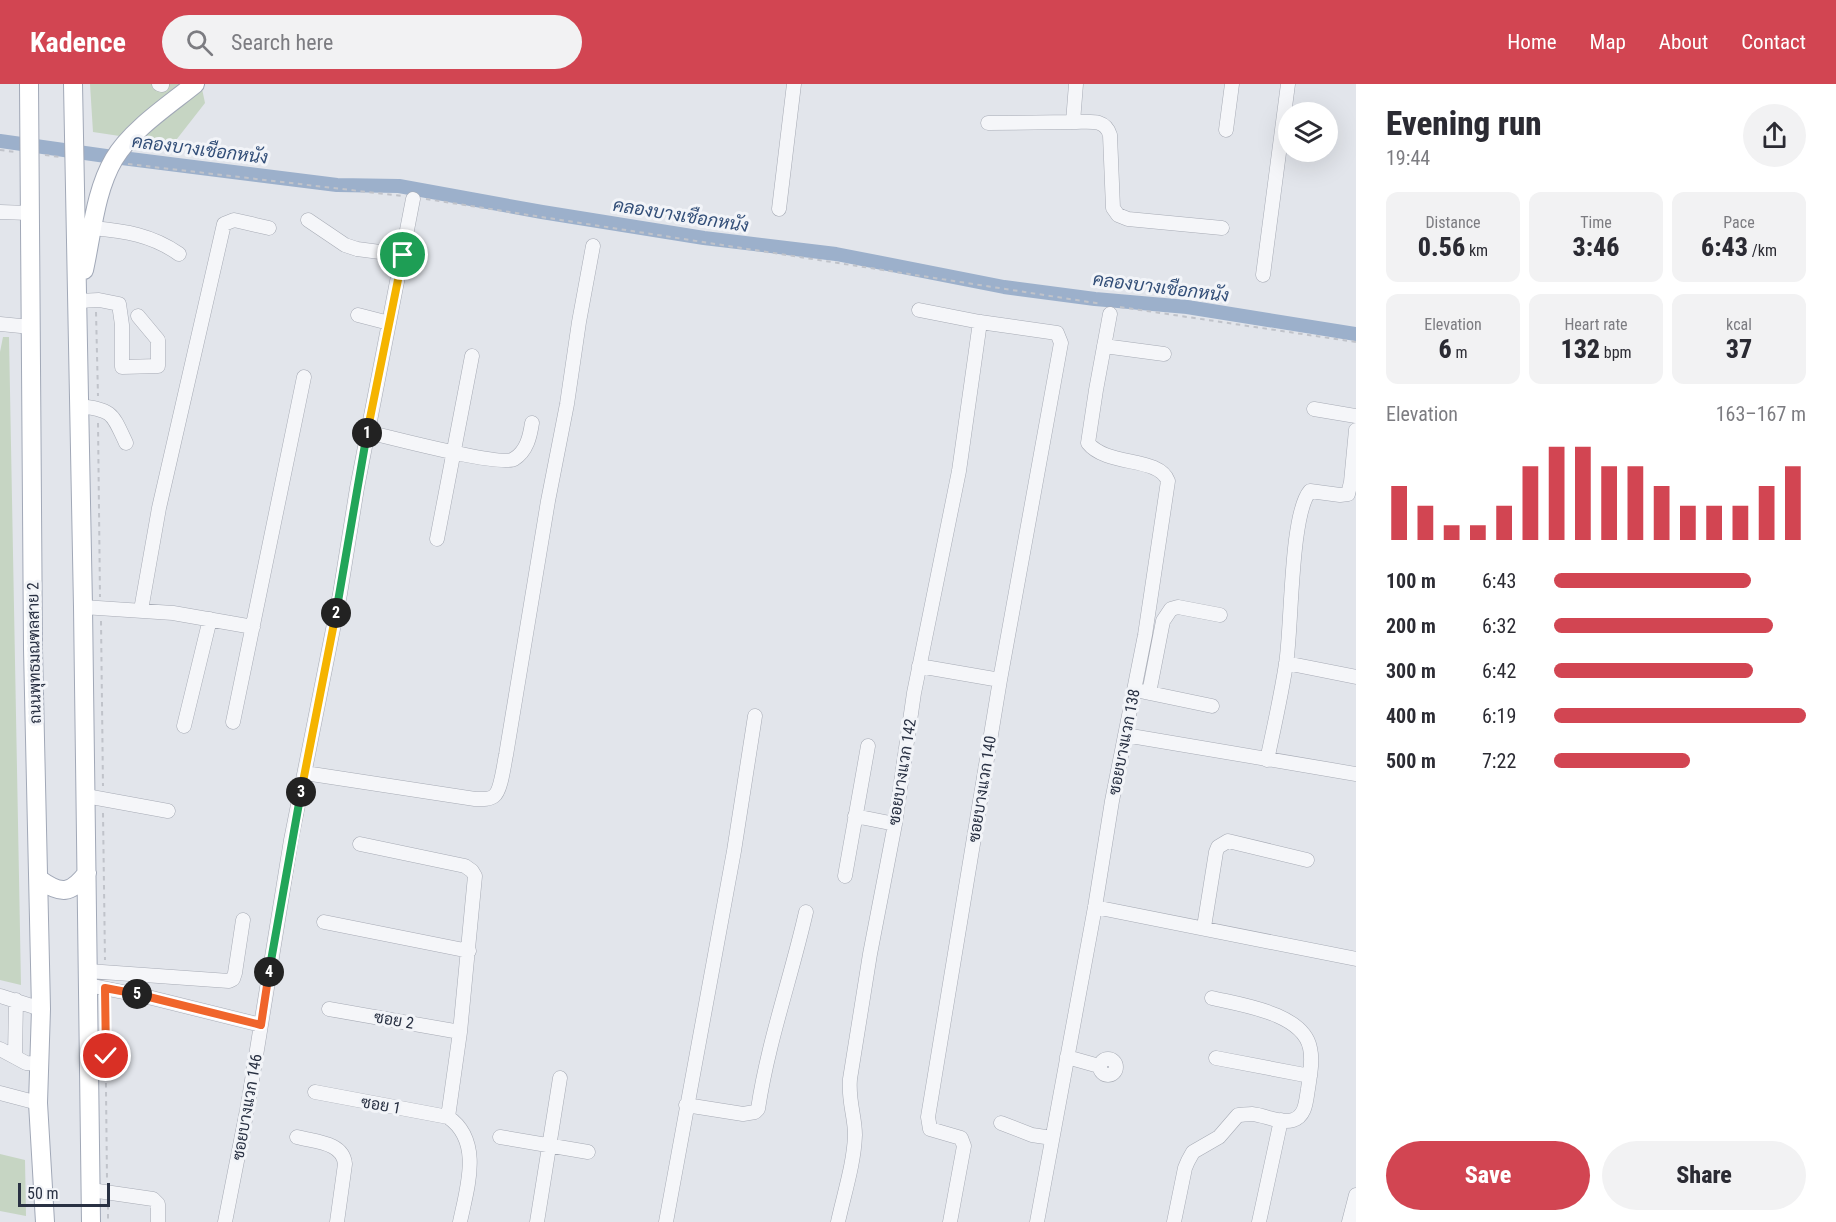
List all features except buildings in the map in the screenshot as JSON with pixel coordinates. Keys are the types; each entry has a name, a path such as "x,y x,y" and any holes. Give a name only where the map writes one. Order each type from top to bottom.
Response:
{"main road":[{"name":"ถนนพุทธมณฑลสาย 2","path":"28,84 33,649 41,1009 38,1102 45,1222"},
{"path":"74,84 74,110 67,161 78,301 79,406 92,607 94,798 87,873 97,979 99,1191 91,1222"},
{"path":"78,301 93,228 114,159 123,146 195,84"},
{"path":"39,879 50,888 65,891 78,884 87,873"}],"street":[{"path":"779,208 794,84"},
{"path":"1073,122 1076,84"},
{"path":"1226,130 1232,84"},
{"path":"1263,274 1288,84"},
{"path":"988,123 1104,123 1110,135 1113,208 1119,215 1128,219 1222,228"},
{"name":"ซอยบางแวก 146","path":"225,1222 261,1025 289,850 340,594 367,432 413,202"},
{"path":"0,212 29,213"},
{"path":"141,610 159,508 224,224 234,220 269,228"},
{"path":"308,220 345,245 357,249 403,255"},
{"path":"93,228 138,233 165,244 178,254"},
{"path":"305,773 475,799 487,799 494,796 498,790 593,246"},
{"path":"78,301 112,301 119,304 122,326 122,367 158,366 158,340 138,316"},
{"name":"ซอยบางแวก 138","path":"1037,1222 1095,907 1112,801 1145,635 1168,481 1165,474 1154,467 1106,456 1095,451 1089,443 1112,308"},
{"path":"919,310 980,322"},
{"path":"358,315 389,323"},
{"name":"ซอยบางแวก 140","path":"950,1222 964,1146 961,1138 930,1129 928,1117 1000,680 1061,343 1057,333 980,322"},
{"name":"ซอยบางแวก 142","path":"838,1222 854,1150 855,1129 848,1094 850,1079 870,954 895,824 919,666 959,471 980,322"},
{"path":"0,324 31,327"},
{"path":"1104,346 1164,354"},
{"path":"437,539 472,356"},
{"path":"233,722 304,377"},
{"path":"79,406 98,408 111,414 126,443"},
{"path":"1267,760 1286,663 1297,535 1305,500 1310,490 1340,495 1348,494 1352,482 1356,423 1314,409"},
{"path":"367,432 499,461 513,460 521,452 530,440 532,423"},
{"path":"92,607 141,610 253,627"},
{"path":"1149,693 1163,621 1171,609 1178,607 1220,615"},
{"path":"184,726 210,619"},
{"path":"1286,663 1356,677"},
{"path":"919,666 1000,680"},
{"path":"1135,690 1212,706"},
{"path":"666,1222 734,851 755,716"},
{"path":"1125,735 1356,774"},
{"path":"845,876 868,746"},
{"path":"94,798 168,811"},
{"path":"855,816 895,824"},
{"path":"1204,927 1216,852 1223,843 1228,841 1306,860"},
{"path":"360,844 465,866 472,871 476,886 448,1117 461,1131 470,1157 468,1182 460,1222"},
{"path":"1095,907 1356,959"},
{"path":"686,1105 743,1114 758,1109 764,1067 806,912"},
{"path":"97,979 229,981 233,979 235,973 243,920"},
{"path":"324,922 469,951"},
{"path":"97,979 261,1025"},
{"path":"0,996 41,1009"},
{"path":"1174,1222 1185,1168 1193,1152 1218,1137 1238,1115 1251,1114 1291,1121 1300,1117 1310,1076 1312,1058 1310,1045 1300,1029 1273,1014 1212,998"},
{"path":"15,1057 16,1000"},
{"name":"ซอย 2","path":"329,1009 460,1032"},
{"path":"0,1049 26,1063 40,1064"},
{"path":"1067,1057 1099,1066"},
{"path":"1216,1058 1310,1076"},
{"path":"537,1222 560,1078"},
{"name":"ซอย 1","path":"315,1092 448,1117"},
{"path":"0,1093 38,1102"},
{"path":"1259,1222 1281,1120"},
{"path":"1001,1122 1032,1135 1052,1138"},
{"path":"297,1137 339,1148 344,1156 345,1164 337,1222"},
{"path":"500,1137 588,1152"},
{"path":"99,1191 153,1199 158,1204 158,1222"},
{"path":"1349,1222 1356,1195"}],"path":[{"path":"0,150 67,161"},
{"path":"112,170 413,202 1112,308 1356,342"},
{"path":"96,300 98,408 92,607 99,1191 108,1222"}],"green space":[{"path":"90,84 201,84 205,103 173,144 93,132"},
{"path":"3,337 9,337 21,985 0,980 0,352"},
{"path":"0,1154 25,1160 26,1216 0,1211"}],"waterway":[{"name":"คลองบางเชือกหนัง","path":"0,141 337,185 399,186 704,238 836,254 1004,287 1095,299 1187,307 1356,334"}],"route":[{"path":"106,1056 105,988 261,1025 291,840 340,594 367,432 403,255"}]}
